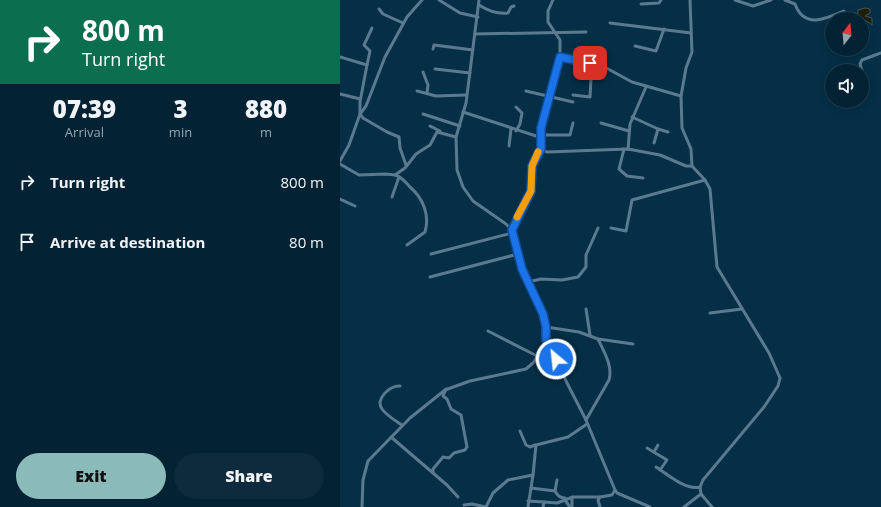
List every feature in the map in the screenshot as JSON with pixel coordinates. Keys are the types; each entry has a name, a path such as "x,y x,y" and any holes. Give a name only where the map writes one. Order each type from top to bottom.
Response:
{"street":[{"path":"340,161 349,145 360,114 368,101 382,64 403,24 410,13 422,0"},
{"path":"439,0 460,13 478,17"},
{"path":"362,507 363,480 366,465 375,452 402,425 446,389 488,377 526,369 538,356 546,340 546,327 543,314 528,282 509,226 477,205 463,187 457,170 456,136 460,126 470,73 479,0"},
{"path":"512,232 514,224 531,191 532,166 541,149 541,128 560,57 560,43 548,22 548,11 553,0"},
{"path":"641,4 658,3 661,0"},
{"path":"690,0 692,52 686,68 681,96 682,128 691,149 692,166 705,180 711,194 717,267 769,353 779,375 780,381 764,407 703,480 700,487 701,494 712,507"},
{"path":"736,0 753,6 771,0"},
{"path":"786,0 795,4 798,14 806,19 825,19 844,11"},
{"path":"479,5 487,10 501,13 508,13 511,7 514,6"},
{"path":"379,9 383,14 403,24"},
{"path":"610,23 691,33"},
{"path":"372,28 364,45 370,51 360,99 360,114 387,132 399,137 400,148 406,165"},
{"path":"635,46 656,51 664,29"},
{"path":"475,34 586,32"},
{"path":"433,49 434,45 473,50"},
{"path":"573,95 590,97 593,51 597,49"},
{"path":"860,64 862,60 881,53"},
{"path":"560,57 604,66 623,78 646,87 660,89 681,96"},
{"path":"340,58 367,64"},
{"path":"435,69 470,73"},
{"path":"423,72 428,84 427,93"},
{"path":"643,178 627,176 620,169 626,149 632,117 646,87"},
{"path":"417,91 436,96 466,95"},
{"path":"526,91 573,102"},
{"path":"340,94 360,99"},
{"path":"516,107 522,113 520,124 516,131"},
{"path":"463,112 497,122 516,131 536,136 570,135 573,123"},
{"path":"423,114 460,126"},
{"path":"632,117 658,130 668,132"},
{"path":"601,123 629,131"},
{"path":"430,126 456,136"},
{"path":"509,146 511,129"},
{"path":"654,143 658,130"},
{"path":"395,176 416,154 430,145 434,135 440,131"},
{"path":"541,149 547,152 626,149 660,155 686,166 692,166"},
{"path":"340,164 359,175 386,174 399,176 417,193 426,211 426,232 407,245"},
{"path":"392,197 399,176"},
{"path":"612,228 626,231 632,200 705,180"},
{"path":"340,199 355,206"},
{"path":"509,226 514,224"},
{"path":"528,282 541,279 562,280 578,277 586,267 586,255 598,228"},
{"path":"431,254 512,232"},
{"path":"430,277 518,254"},
{"path":"586,309 590,335"},
{"path":"710,313 742,309"},
{"path":"546,327 590,335 598,339 633,344"},
{"path":"488,331 538,356"},
{"path":"520,432 526,445 530,447 568,437 587,422 611,375 598,339"},
{"path":"546,340 554,352 566,381 587,422 615,490 617,493 648,507"},
{"path":"400,386 396,386 385,392 381,405 383,410 402,425"},
{"path":"443,396 446,389"},
{"path":"433,472 433,469 444,457 449,458 454,453 465,450 467,447 461,415 451,409 447,399 440,393"},
{"path":"391,437 433,472 458,497"},
{"path":"528,507 533,475 535,445"},
{"path":"654,452 658,445"},
{"path":"647,448 667,460 660,470"},
{"path":"656,467 686,486 694,488 700,487"},
{"path":"464,505 472,504 486,507 493,493 508,480 533,475"},
{"path":"557,480 555,491 556,495 565,499 571,507"},
{"path":"531,488 555,491"},
{"path":"528,501 557,503 572,497 600,497 612,495 615,490"},
{"path":"684,507 701,494"},
{"path":"571,507 572,497"},
{"path":"600,497 598,500 600,507"},
{"path":"543,507 544,502"}],"shaded area":[{"path":"865,8 870,9 870,13 858,12 858,10"},
{"path":"869,17 872,18 872,25 869,23"}],"slow traffic":[{"path":"517,217 531,191 532,166 538,152"}],"route":[{"path":"556,359 554,352 546,340 546,327 543,314 522,269 512,230 531,191 532,166 539,150 541,149 540,132 560,57 590,63"}]}
